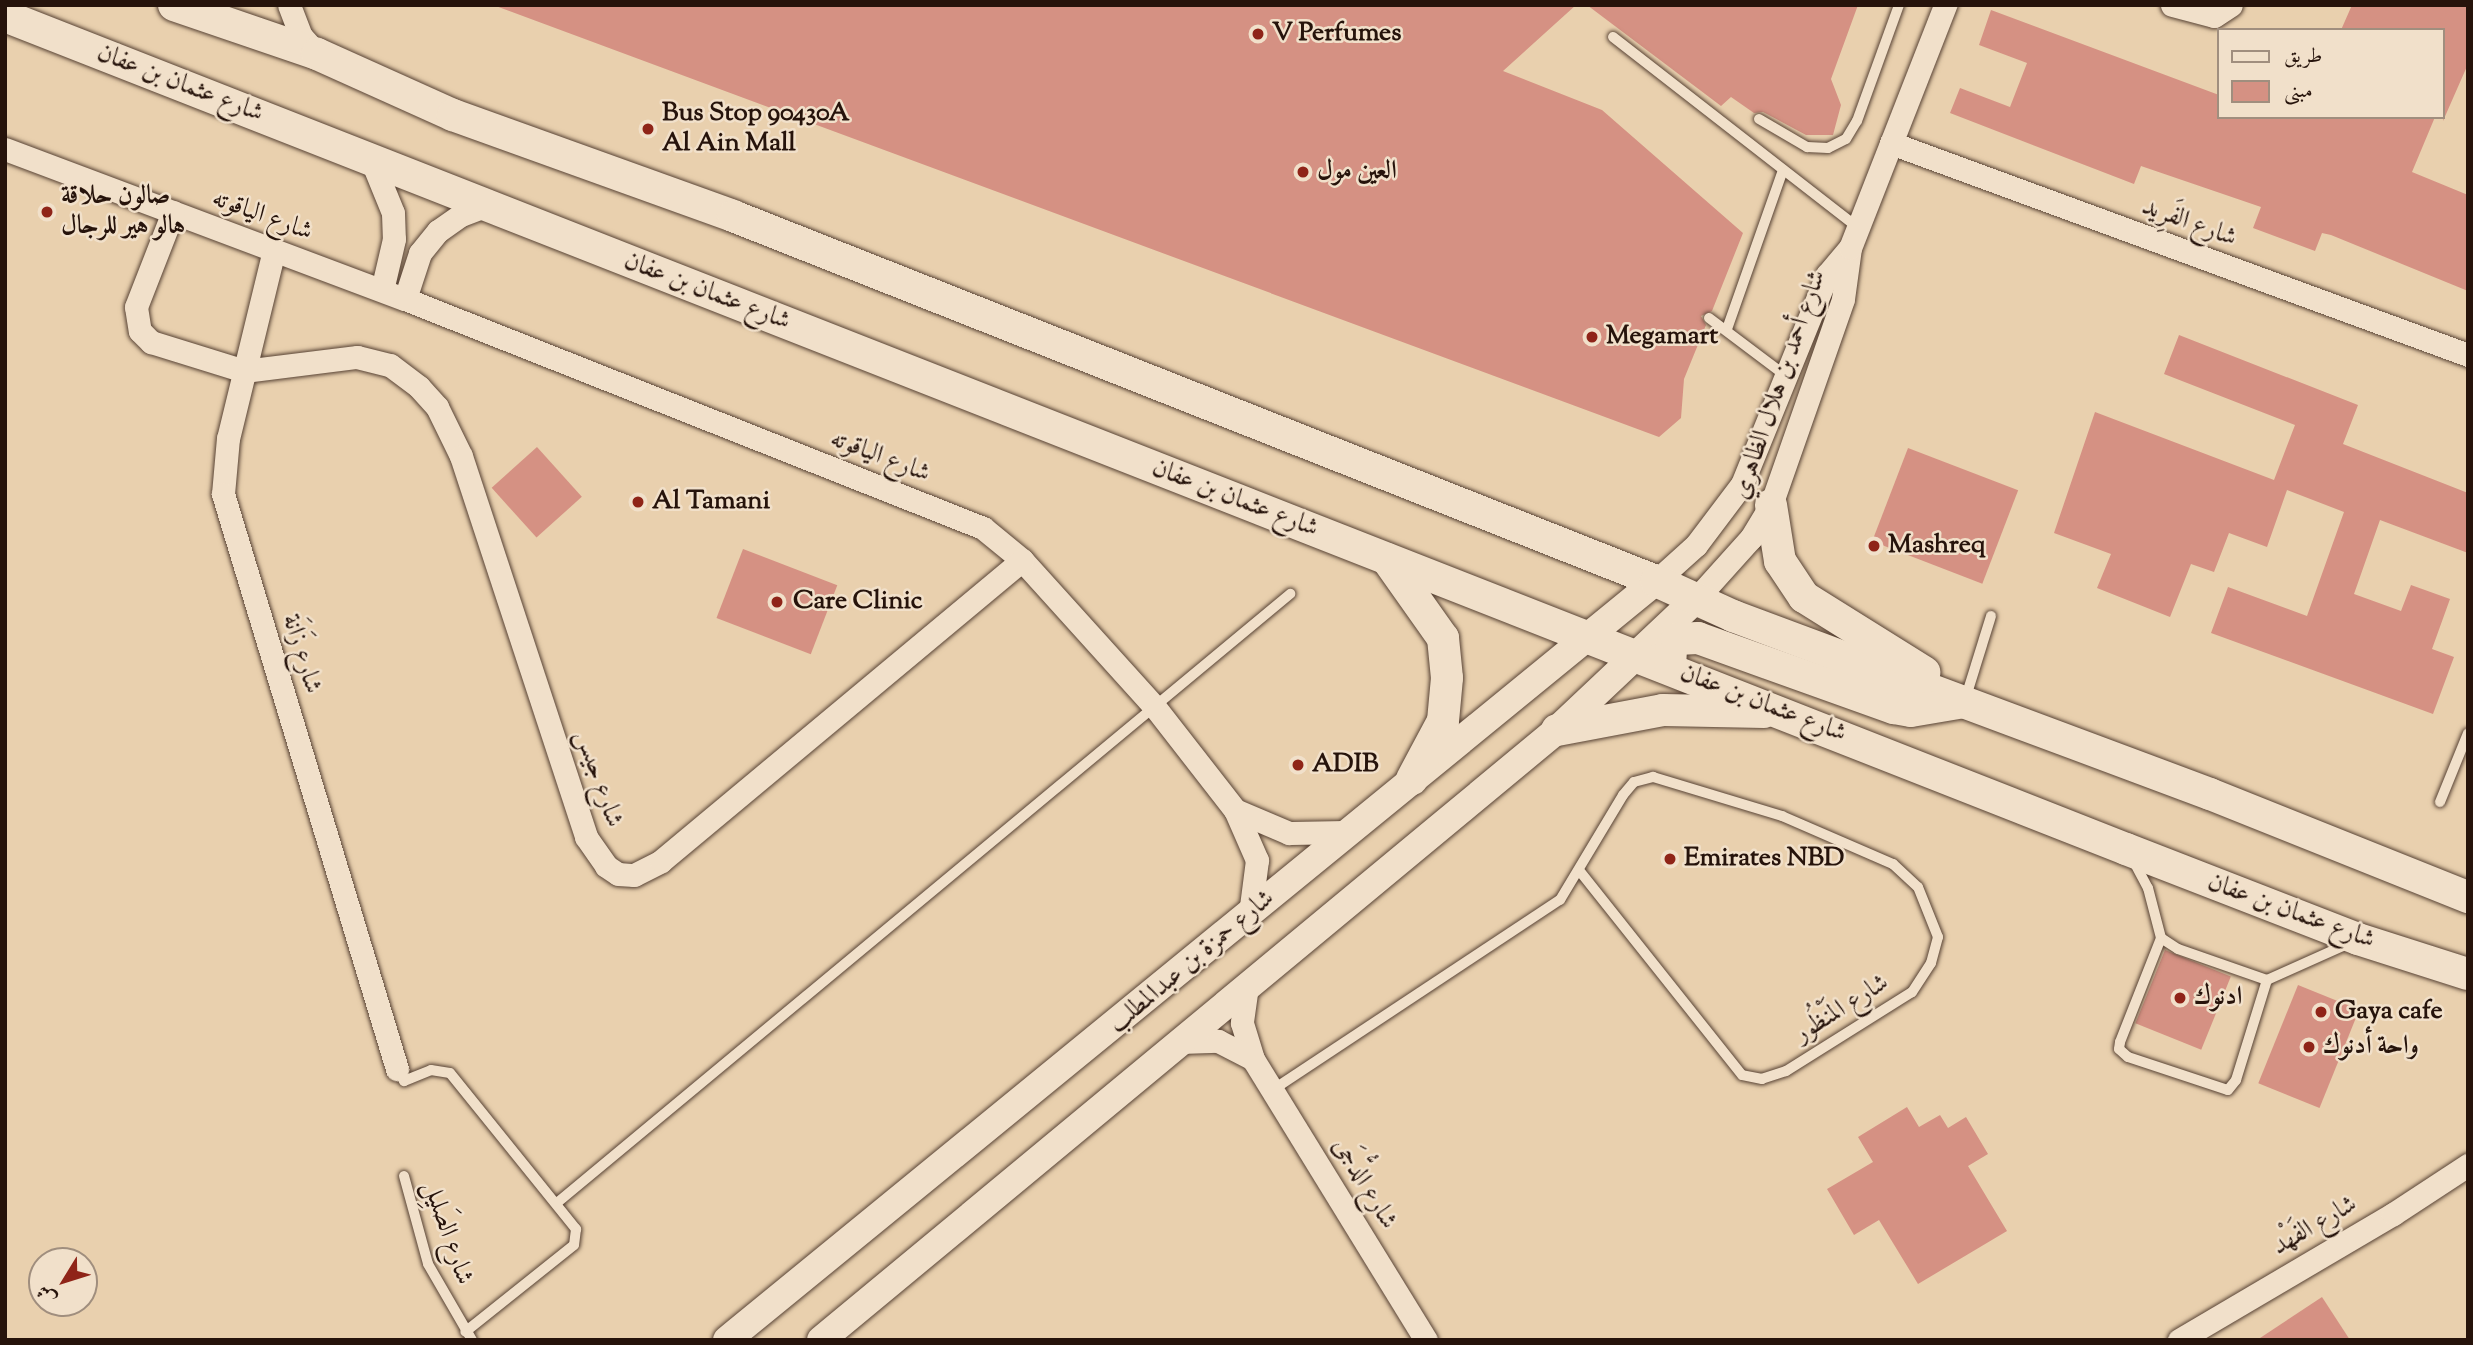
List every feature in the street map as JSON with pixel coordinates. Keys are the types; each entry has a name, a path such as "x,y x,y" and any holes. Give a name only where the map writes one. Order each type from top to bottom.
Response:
{"main road":[{"path":"174,5 224,13 453,115 733,216 1696,599 2468,897"},
{"name":"شارع عثمان بن عفان","path":"5,16 1387,559 1590,635 2126,849 2358,939 2466,974"},
{"path":"1771,505 1780,561 1804,597 1965,701"},
{"path":"1387,559 1443,638 1447,678 1443,720 1412,779"},
{"path":"1670,668 1671,648 1677,639 1698,638 1894,708 1910,711 1965,701"},
{"path":"1557,730 1663,710 1788,713"}],"street":[{"path":"289,5 302,36 317,54"},
{"name":"شارع أحمد بن هلال الظاهري","path":"1696,599 1751,538 1771,505 1843,299 1854,238 1945,5"},
{"path":"2172,5 2214,16 2231,5"},
{"name":"شارع الفَرِيد","path":"1891,143 2468,355"},
{"name":"شارع الياقوته","path":"5,149 382,290 668,406 967,520 1022,560 1154,706 1235,810 1257,860 1250,914"},
{"path":"371,159 393,213 394,239 382,290"},
{"path":"405,299 420,253 438,231 461,215 487,205"},
{"path":"173,212 136,307 140,331 163,347 244,371"},
{"name":"شارع أحمد بن هلال الظاهري","path":"1656,581 1696,545 1742,484 1828,275 1854,238"},
{"name":"شارع زَانَة","path":"274,250 225,456 223,494 397,1069"},
{"name":"شارع جيس","path":"244,371 357,357 390,365 419,387 437,407 461,456 586,837 606,866 618,874 634,875 661,861 1022,560"},
{"name":"شارع حمزة بن عبدالمطلب","path":"727,1340 1656,581"},
{"name":"شارع حمزة بن عبدالمطلب","path":"821,1340 1557,730 1696,599"},
{"name":"شارع الياقوته","path":"1235,810 1289,833 1347,832"},
{"name":"شارع الدُّجَى","path":"1247,986 1242,1023 1253,1059 1274,1089 1420,1337"},
{"name":"شارع الدُّجَى","path":"1180,1042 1219,1041 1253,1059"},
{"name":"شارع الفَهْد","path":"2186,1338 2468,1165"}],"lane":[{"path":"1759,119 1807,147 1828,148 1846,139 1857,121 1899,5"},
{"path":"1613,37 1783,170 1854,238"},
{"path":"1727,329 1783,170"},
{"path":"1709,318 1786,376"},
{"path":"558,1202 1290,594"},
{"path":"1965,701 1992,616"},
{"path":"2440,802 2468,733"},
{"name":"شارع المَنْظُور","path":"1274,1089 1548,909 1569,890 1623,795 1634,782 1653,777 1782,816 1893,864 1918,887 1938,937 1931,963 1912,992 1786,1072 1762,1079 1742,1076 1580,871"},
{"path":"2126,849 2145,880 2161,938 2119,1049 2128,1057 2228,1090 2236,1080 2267,981"},
{"path":"2161,938 2178,949 2267,981 2358,939"},
{"path":"397,1069 404,1080 431,1070 450,1073 558,1202 576,1229 574,1245 469,1336"},
{"name":"شارع الصَليِل","path":"404,1176 428,1264 469,1336"}],"building":[{"name":"العين مول","path":"493,5 1576,5 1503,71 1602,110 1743,233 1712,311 1701,316 1706,325 1684,379 1681,418 1659,437"},
{"path":"1587,5 1858,5 1831,79 1841,105 1833,135 1806,135 1763,112 1754,113 1731,97 1721,106"},
{"path":"2352,5 2468,5 2468,64 2445,116 2445,28 2342,28"},
{"path":"1991,10 2218,95 2218,119 2434,119 2412,172 2468,195 2468,291 2331,235 2322,233 2315,251 2253,228 2261,207 2141,166 2134,184 1950,113 1960,88 2010,107 2027,63 1979,45"},
{"path":"2179,335 2358,405 2343,444 2468,493 2468,553 2380,520 2354,594 2401,611 2411,585 2450,599 2432,649 2454,657 2433,714 2211,633 2228,587 2307,616 2344,512 2287,490 2267,547 2229,533 2214,572 2191,564 2170,617 2097,588 2111,554 2054,533 2095,412 2274,480 2295,425 2164,374"},
{"path":"537,447 582,497 536,538 492,488"},
{"path":"1908,448 2018,490 1982,584 1872,541"},
{"name":"Care Clinic","path":"743,549 837,585 811,654 716,618"},
{"name":"ادنوك","path":"2165,950 2231,977 2201,1050 2135,1023"},
{"name":"واحة أدنوك","path":"2298,985 2359,1010 2319,1108 2258,1083"},
{"path":"1907,1107 1919,1127 1940,1115 1948,1128 1966,1117 1988,1154 1968,1166 2007,1231 1918,1284 1879,1220 1854,1235 1827,1189 1873,1162 1858,1137"},
{"path":"2322,1297 2350,1340 2257,1340"}],"place":[{"name":"V Perfumes","path":"1258,34"},
{"name":"Bus Stop 90430A Al Ain Mall","path":"648,129"},
{"name":"العين مول","path":"1303,172"},
{"name":"صالون حلاقة هالو هير للرجال","path":"47,212"},
{"name":"Megamart","path":"1592,337"},
{"name":"Al Tamani","path":"638,502"},
{"name":"Mashreq","path":"1874,546"},
{"name":"Care Clinic","path":"777,602"},
{"name":"ADIB","path":"1298,765"},
{"name":"Emirates NBD","path":"1670,859"},
{"name":"ادنوك","path":"2180,998"},
{"name":"Gaya cafe","path":"2321,1012"},
{"name":"واحة أدنوك","path":"2309,1047"}]}
